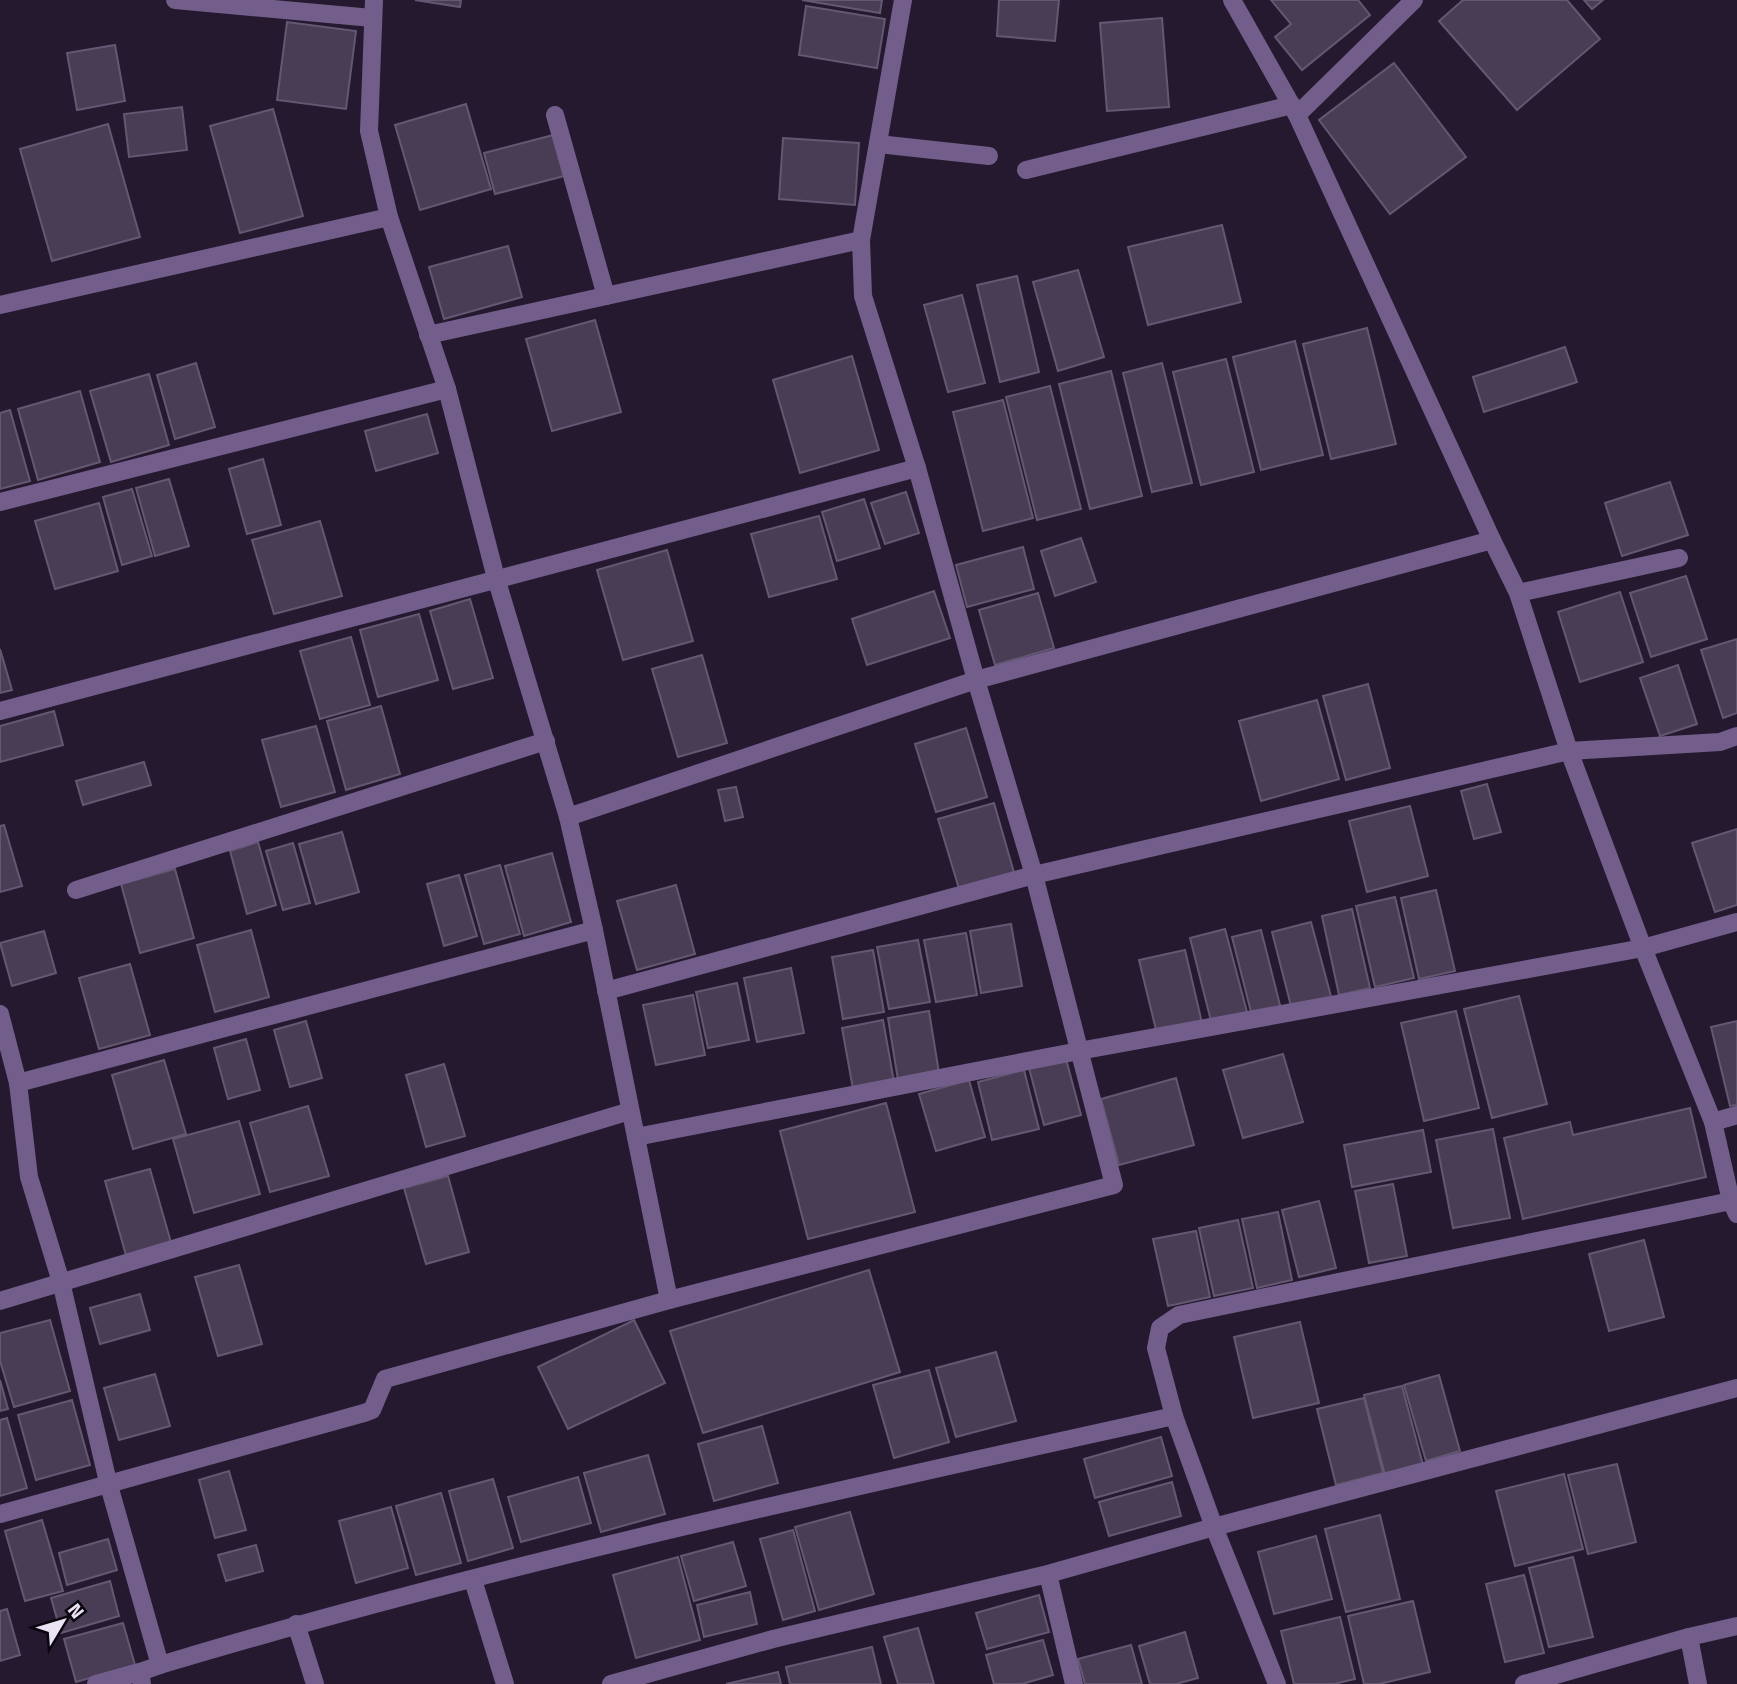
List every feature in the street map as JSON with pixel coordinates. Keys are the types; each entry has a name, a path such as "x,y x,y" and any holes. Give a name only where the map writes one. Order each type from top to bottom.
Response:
{"street":[{"path":"175,0 373,9 369,131 389,217 446,389 496,578 568,817 594,930 669,1300"},
{"path":"0,1514 364,1413 372,1409 385,1379 669,1300 1114,1185 1034,875 917,468 863,296 861,240 903,0"},
{"path":"1231,0 1294,110 1518,593 1569,751 1643,948 1713,1122 1734,1207 1179,1315 1160,1328 1156,1348 1174,1416 1214,1527 1277,1684"},
{"path":"1026,170 1294,110 1414,0"},
{"path":"555,115 606,296"},
{"path":"878,144 989,156"},
{"path":"0,305 389,217"},
{"path":"428,334 861,240"},
{"path":"0,502 446,389"},
{"path":"0,711 917,468"},
{"path":"568,817 976,680 1492,540"},
{"path":"1518,593 1679,558"},
{"path":"606,991 1034,875 1569,751 1720,742 1737,736"},
{"path":"76,890 546,741"},
{"path":"636,1137 1079,1051 1643,948 1737,922"},
{"path":"18,1083 594,930"},
{"path":"0,1014 2,1033 18,1083 29,1177 61,1282 108,1482 160,1665"},
{"path":"0,1301 630,1111"},
{"path":"1713,1122 1737,1115"},
{"path":"611,1684 773,1639 1048,1574 1214,1527 1737,1388"},
{"path":"96,1684 141,1678 160,1665 296,1624 741,1512 1174,1416"},
{"path":"1048,1574 1073,1684"},
{"path":"473,1580 505,1684"},
{"path":"296,1624 315,1684"},
{"path":"1524,1684 1737,1626"},
{"path":"1689,1637 1698,1684"}],"building":[{"path":"415,0 461,0 460,7"},
{"path":"802,0 882,0 880,13"},
{"path":"999,0 1059,0 1055,41 997,36"},
{"path":"1271,0 1358,0 1370,15 1302,70 1275,37 1291,24"},
{"path":"1463,0 1567,0 1600,39 1517,110 1439,21"},
{"path":"1584,0 1603,0 1592,9"},
{"path":"806,6 885,19 877,68 799,55"},
{"path":"1162,18 1169,107 1107,111 1100,23"},
{"path":"287,22 356,31 346,109 277,100"},
{"path":"115,45 125,101 77,110 67,53"},
{"path":"1394,63 1466,157 1390,214 1319,120"},
{"path":"466,104 491,189 420,210 395,125"},
{"path":"182,107 187,150 129,157 124,114"},
{"path":"273,109 303,216 240,233 210,126"},
{"path":"108,124 140,237 52,261 20,149"},
{"path":"557,134 568,175 495,194 484,153"},
{"path":"783,138 859,143 855,205 779,199"},
{"path":"1222,225 1241,302 1148,325 1128,247"},
{"path":"508,246 522,297 444,319 429,267"},
{"path":"1078,270 1104,357 1058,371 1033,282"},
{"path":"1017,276 1039,372 1000,382 977,285"},
{"path":"962,295 985,383 948,392 924,305"},
{"path":"595,320 621,412 552,431 526,339"},
{"path":"1367,328 1396,444 1331,459 1303,344"},
{"path":"1295,341 1323,455 1261,470 1233,357"},
{"path":"1565,347 1577,382 1484,412 1473,377"},
{"path":"852,356 879,450 800,473 773,380"},
{"path":"1226,359 1254,472 1201,485 1173,372"},
{"path":"196,363 215,427 175,439 157,375"},
{"path":"1162,363 1192,483 1152,492 1123,373"},
{"path":"1111,371 1142,496 1090,509 1059,384"},
{"path":"149,374 169,445 111,462 90,391"},
{"path":"1050,386 1081,509 1037,520 1006,397"},
{"path":"80,391 100,462 38,480 18,409"},
{"path":"1003,400 1033,518 983,531 953,412"},
{"path":"10,410 30,481 0,489 0,413"},
{"path":"427,414 438,453 376,471 365,431"},
{"path":"263,459 281,525 247,534 229,469"},
{"path":"169,479 189,546 155,556 136,488"},
{"path":"1670,482 1688,535 1622,556 1605,503"},
{"path":"132,489 152,556 122,565 103,497"},
{"path":"906,492 919,533 885,544 871,503"},
{"path":"864,499 880,548 837,561 822,512"},
{"path":"99,503 118,571 55,589 35,521"},
{"path":"819,516 837,579 769,597 751,534"},
{"path":"320,521 342,596 274,614 252,540"},
{"path":"1081,538 1096,582 1055,596 1041,551"},
{"path":"1023,547 1034,589 967,607 956,565"},
{"path":"667,550 693,641 623,660 597,570"},
{"path":"1686,576 1707,639 1651,657 1630,593"},
{"path":"934,591 950,638 867,665 852,619"},
{"path":"1620,592 1643,662 1580,682 1558,612"},
{"path":"1038,593 1054,648 995,665 979,610"},
{"path":"470,599 493,678 453,689 430,611"},
{"path":"419,614 438,680 378,697 360,630"},
{"path":"351,637 370,705 320,719 300,651"},
{"path":"1737,639 1737,713 1723,718 1701,650"},
{"path":"0,649 12,690 0,693"},
{"path":"702,655 727,743 678,757 652,669"},
{"path":"1678,665 1697,724 1660,736 1640,678"},
{"path":"1368,684 1390,768 1346,780 1323,696"},
{"path":"1317,700 1339,779 1261,801 1239,721"},
{"path":"381,706 400,774 346,790 327,721"},
{"path":"54,711 63,745 0,762 0,726"},
{"path":"316,726 335,792 281,807 262,740"},
{"path":"966,728 987,797 936,812 915,744"},
{"path":"144,762 151,785 83,805 76,781"},
{"path":"1487,784 1501,832 1474,839 1461,791"},
{"path":"736,787 743,817 725,821 718,790"},
{"path":"994,803 1015,876 960,892 938,819"},
{"path":"1410,806 1428,876 1367,892 1349,821"},
{"path":"4,825 22,886 0,892 0,826"},
{"path":"1737,829 1737,905 1715,912 1692,843"},
{"path":"342,832 359,892 316,904 299,844"},
{"path":"258,842 276,905 247,914 230,851"},
{"path":"293,843 310,903 283,910 266,851"},
{"path":"552,853 571,922 524,936 505,866"},
{"path":"500,865 520,934 484,944 465,875"},
{"path":"175,869 194,938 140,953 121,884"},
{"path":"459,875 477,936 444,946 427,884"},
{"path":"676,885 695,954 637,970 617,901"},
{"path":"1436,890 1455,971 1419,979 1401,898"},
{"path":"1395,897 1414,978 1375,987 1356,906"},
{"path":"1352,909 1370,988 1339,995 1322,916"},
{"path":"1311,922 1332,1000 1292,1010 1272,932"},
{"path":"1011,924 1022,986 981,993 970,931"},
{"path":"1225,929 1247,1012 1211,1021 1190,938"},
{"path":"251,930 269,997 215,1012 197,945"},
{"path":"1261,930 1281,1009 1252,1016 1232,937"},
{"path":"44,931 56,973 12,986 0,943"},
{"path":"966,933 977,995 936,1002 924,940"},
{"path":"918,940 930,1002 889,1009 877,947"},
{"path":"873,950 884,1012 843,1019 832,957"},
{"path":"1185,950 1202,1023 1157,1034 1139,960"},
{"path":"130,964 150,1035 99,1049 79,978"},
{"path":"791,968 804,1033 757,1042 744,978"},
{"path":"737,983 749,1040 708,1048 696,992"},
{"path":"693,995 705,1055 656,1065 643,1005"},
{"path":"1519,996 1547,1104 1492,1118 1464,1009"},
{"path":"929,1011 939,1073 898,1080 888,1018"},
{"path":"1456,1011 1479,1108 1424,1121 1401,1023"},
{"path":"883,1020 894,1082 853,1089 842,1028"},
{"path":"306,1021 322,1078 290,1087 274,1030"},
{"path":"1737,1021 1737,1105 1730,1106 1711,1027"},
{"path":"246,1039 260,1090 228,1099 214,1048"},
{"path":"1283,1054 1303,1122 1243,1138 1223,1070"},
{"path":"1066,1059 1081,1115 1044,1125 1029,1068"},
{"path":"164,1060 186,1134 133,1149 112,1075"},
{"path":"444,1064 465,1136 426,1147 406,1075"},
{"path":"1024,1070 1039,1129 992,1140 978,1082"},
{"path":"1176,1078 1194,1145 1119,1165 1101,1099"},
{"path":"969,1080 985,1137 936,1151 919,1094"},
{"path":"886,1103 915,1212 808,1239 780,1131"},
{"path":"308,1106 329,1176 270,1192 250,1123"},
{"path":"1690,1108 1706,1177 1523,1219 1504,1138 1570,1122 1573,1135"},
{"path":"239,1121 260,1194 194,1213 173,1139"},
{"path":"1493,1129 1510,1218 1453,1228 1436,1140"},
{"path":"1423,1130 1431,1172 1352,1187 1344,1145"},
{"path":"150,1169 172,1246 127,1259 105,1181"},
{"path":"448,1176 469,1252 426,1264 404,1188"},
{"path":"1393,1184 1407,1256 1369,1263 1355,1191"},
{"path":"1319,1201 1336,1268 1299,1277 1282,1210"},
{"path":"1278,1212 1292,1280 1257,1288 1242,1219"},
{"path":"1238,1220 1253,1288 1214,1296 1199,1228"},
{"path":"1196,1231 1210,1297 1168,1306 1153,1239"},
{"path":"1644,1240 1664,1317 1609,1331 1589,1254"},
{"path":"239,1265 262,1344 218,1356 195,1277"},
{"path":"869,1270 900,1372 703,1433 670,1331"},
{"path":"140,1294 150,1330 100,1344 90,1308"},
{"path":"50,1320 70,1391 14,1407 0,1361 0,1333"},
{"path":"634,1320 665,1383 568,1429 538,1367"},
{"path":"1300,1322 1319,1403 1253,1418 1234,1337"},
{"path":"996,1352 1016,1421 956,1437 936,1368"},
{"path":"929,1370 949,1442 894,1458 873,1385"},
{"path":"155,1374 170,1426 119,1440 104,1388"},
{"path":"1439,1375 1460,1451 1426,1461 1404,1385"},
{"path":"0,1380 8,1409 0,1411"},
{"path":"1402,1386 1423,1465 1385,1475 1364,1395"},
{"path":"1364,1398 1383,1473 1336,1485 1317,1409"},
{"path":"72,1400 90,1465 36,1480 18,1415"},
{"path":"7,1418 27,1488 0,1496 0,1420"},
{"path":"762,1426 778,1483 714,1501 698,1444"},
{"path":"1161,1437 1172,1476 1095,1498 1084,1459"},
{"path":"648,1455 665,1514 601,1532 584,1473"},
{"path":"1617,1464 1636,1542 1588,1554 1568,1475"},
{"path":"229,1471 246,1530 215,1538 199,1480"},
{"path":"1564,1474 1583,1549 1515,1566 1496,1491"},
{"path":"578,1477 591,1523 521,1542 508,1497"},
{"path":"493,1479 513,1548 468,1561 449,1491"},
{"path":"1172,1482 1181,1516 1109,1536 1099,1502"},
{"path":"441,1493 461,1563 416,1575 396,1506"},
{"path":"391,1507 408,1568 356,1583 339,1521"},
{"path":"850,1512 874,1594 819,1610 795,1527"},
{"path":"1380,1515 1400,1599 1346,1612 1325,1529"},
{"path":"42,1520 63,1591 25,1601 5,1531"},
{"path":"793,1530 815,1611 783,1620 760,1539"},
{"path":"1316,1536 1332,1599 1274,1614 1258,1552"},
{"path":"108,1539 117,1570 67,1585 59,1553"},
{"path":"733,1542 746,1586 694,1601 681,1556"},
{"path":"256,1545 263,1571 226,1581 218,1555"},
{"path":"678,1557 700,1640 636,1658 613,1575"},
{"path":"1573,1557 1593,1637 1549,1647 1529,1568"},
{"path":"1524,1575 1544,1653 1505,1662 1486,1584"},
{"path":"110,1581 119,1616 61,1633 51,1598"},
{"path":"750,1592 757,1624 704,1637 697,1605"},
{"path":"1039,1595 1049,1632 987,1649 976,1613"},
{"path":"1413,1601 1430,1672 1379,1684 1364,1684 1348,1616"},
{"path":"7,1609 20,1655 0,1661 0,1611"},
{"path":"1340,1617 1355,1679 1334,1684 1294,1684 1281,1631"},
{"path":"123,1623 135,1665 76,1682 64,1639"},
{"path":"918,1628 934,1684 898,1684 884,1637"},
{"path":"1185,1632 1198,1678 1176,1684 1150,1684 1139,1646"},
{"path":"1043,1640 1053,1675 1022,1684 994,1684 986,1655"},
{"path":"1131,1645 1142,1684 1085,1684 1078,1659"},
{"path":"872,1647 881,1684 790,1684 786,1667"},
{"path":"778,1672 781,1684 726,1684"}]}
